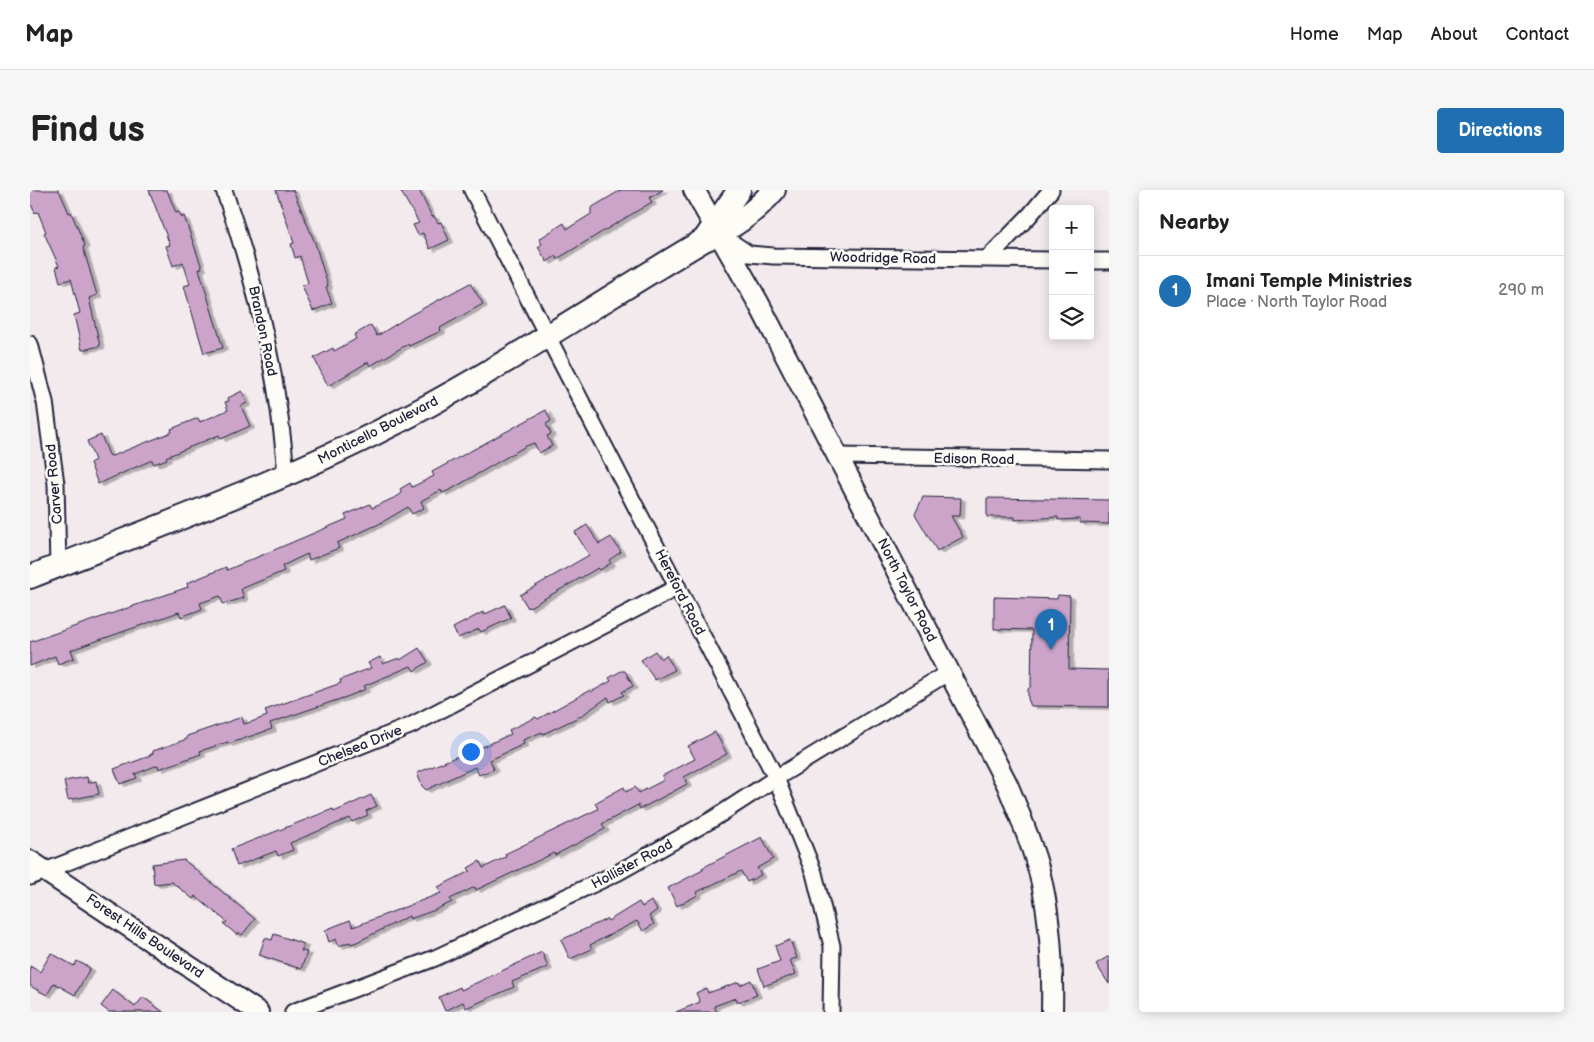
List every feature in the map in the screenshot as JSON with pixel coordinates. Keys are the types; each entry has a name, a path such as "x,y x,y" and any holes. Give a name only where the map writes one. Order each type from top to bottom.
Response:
{"main road":[{"name":"Monticello Boulevard","path":"712,232 738,190"},
{"name":"Monticello Boulevard","path":"30,577 286,475 409,416 486,374 712,232 757,210 774,190"}],"street":[{"name":"Brandon Road","path":"224,190 262,315 283,439 286,475"},
{"name":"Hereford Road","path":"472,190 776,778 814,873 832,946 831,1012"},
{"name":"North Taylor Road","path":"694,190 712,232 838,456 1007,784 1028,835 1039,870 1050,940 1052,1012"},
{"path":"986,259 1029,216 1051,190"},
{"name":"Woodridge Road","path":"712,232 749,254 773,256 1049,260"},
{"path":"1094,261 1109,261"},
{"name":"Carver Road","path":"30,344 45,402 56,484 58,566"},
{"name":"Edison Road","path":"838,456 1109,460"},
{"name":"Chelsea Drive","path":"35,870 410,726 678,587"},
{"name":"Hollister Road","path":"293,1012 435,958 617,873 713,820 776,778 949,672"},
{"name":"Forest Hills Boulevard","path":"35,870 258,1012"}],"building":[{"path":"30,190 59,190 69,213 71,212 85,246 83,247 97,295 89,298 100,346 82,350 74,315 80,313 71,279 60,282 56,267 59,266 44,233 46,232 38,212 35,213 30,202"},
{"path":"149,190 167,190 176,213 179,212 182,218 184,216 202,268 199,269 223,348 204,353 184,286 190,284 183,262 173,266 166,246 170,245"},
{"path":"276,190 293,190 315,243 332,303 313,311 302,286 308,283 300,256 295,258 291,244 294,243"},
{"path":"400,190 419,190 432,217 434,216 438,223 441,222 449,240 430,249 423,233 418,235 413,225 419,223"},
{"path":"621,190 663,190 649,198 652,202 557,259 556,256 547,262 538,247 542,244 539,239 564,223 567,229 591,214 591,208"},
{"path":"470,283 483,304 440,328 441,331 409,346 408,344 370,366 368,362 328,386 314,358 333,348 334,351 356,339 354,335 371,325 377,336 409,316"},
{"path":"242,391 247,403 241,406 250,426 221,439 219,435 166,457 167,459 154,464 152,460 98,484 90,463 95,460 87,441 101,435 109,455 112,456 172,432 171,429 198,418 200,422 228,410 225,402 229,401 228,398"},
{"path":"546,410 551,421 546,424 551,434 547,436 552,446 539,453 534,443 526,446 450,490 442,493 441,490 421,501 424,508 412,514 408,507 379,524 337,543 339,548 309,560 307,554 282,566 284,571 241,589 244,598 223,604 220,596 200,603 202,609 181,617 179,612 71,650 74,658 58,664 55,656 30,666 30,642 188,587 187,583 226,567 227,570 347,519 345,515 370,504 372,508 398,496 402,493 400,489 410,483 412,487 434,476 432,472"},
{"path":"923,497 961,498 960,516 951,516 963,537 937,551 915,514"},
{"path":"987,498 1109,500 1109,524 1080,523 1080,519 1058,520 1058,517 1015,520 1015,517 987,517"},
{"path":"587,525 599,544 611,537 621,552 609,560 611,563 600,570 598,568 528,608 520,595 589,555 575,532"},
{"path":"1058,595 1070,596 1069,669 1109,670 1109,707 1031,706 1028,699 1028,689 1031,686 1032,630 994,629 994,597 1057,599"},
{"path":"505,605 511,618 481,632 479,629 458,638 453,628 483,612 483,615"},
{"path":"419,648 428,662 414,671 411,666 364,686 366,689 349,696 270,723 272,729 200,751 201,754 159,769 158,765 135,774 137,778 120,784 114,769 147,757 153,751 187,739 187,736 242,717 244,724 267,716 265,710 341,683 340,680 371,668 368,663 380,657 383,664 399,658 400,660"},
{"path":"655,651 661,659 666,655 675,670 655,680 641,660"},
{"path":"621,671 625,671 633,686 622,692 624,695 610,702 608,697 581,716 543,734 542,732 523,740 524,744 490,760 494,769 479,775 475,767 426,790 422,786 417,773 511,734 509,730 536,717 538,719 590,690 591,692 611,681 609,678"},
{"path":"715,732 727,754 684,777 687,784 640,809 638,805 602,824 605,829 555,855 554,853 476,890 475,887 450,899 452,902 435,910 410,919 409,916 357,942 351,944 350,942 339,946 336,939 329,942 325,930 350,920 353,927 441,893 438,887 470,871 468,868 480,861 483,868 506,857 505,854 598,809 595,803 624,787 626,792 635,787 639,793 664,780 662,776 695,759 688,746"},
{"path":"87,777 88,783 96,781 99,794 68,800 64,781"},
{"path":"371,795 377,806 366,811 368,815 352,822 350,818 290,843 293,850 278,856 276,851 237,866 231,849 333,809 334,812"},
{"path":"762,837 773,859 757,868 761,875 747,882 741,871 697,892 698,895 677,906 668,888"},
{"path":"184,860 255,919 242,935 239,933 237,935 224,924 227,922 195,896 193,899 172,882 154,884 152,864"},
{"path":"651,901 657,910 649,916 654,924 643,931 637,921 590,945 592,949 570,959 561,940 607,919 608,921 639,902 642,907"},
{"path":"274,934 304,944 301,951 307,952 301,969 259,955 265,938 272,940"},
{"path":"790,940 797,958 790,960 796,974 764,986 758,969 780,961 775,946"},
{"path":"542,952 548,967 512,982 514,987 466,1008 463,1002 445,1011 439,997 460,987 461,990"},
{"path":"51,953 74,966 77,961 90,968 75,995 54,983 47,995 30,986 30,966 40,972"},
{"path":"1109,956 1109,984 1096,964"},
{"path":"751,980 757,995 738,1002 736,998 714,1006 717,1012 676,1012 700,1002 696,993 706,988 708,993 739,982 740,985"},
{"path":"113,990 135,1007 143,997 163,1012 109,1012 101,1006"}],"place":[{"name":"Imani Temple Ministries","path":"1051,650"}]}
